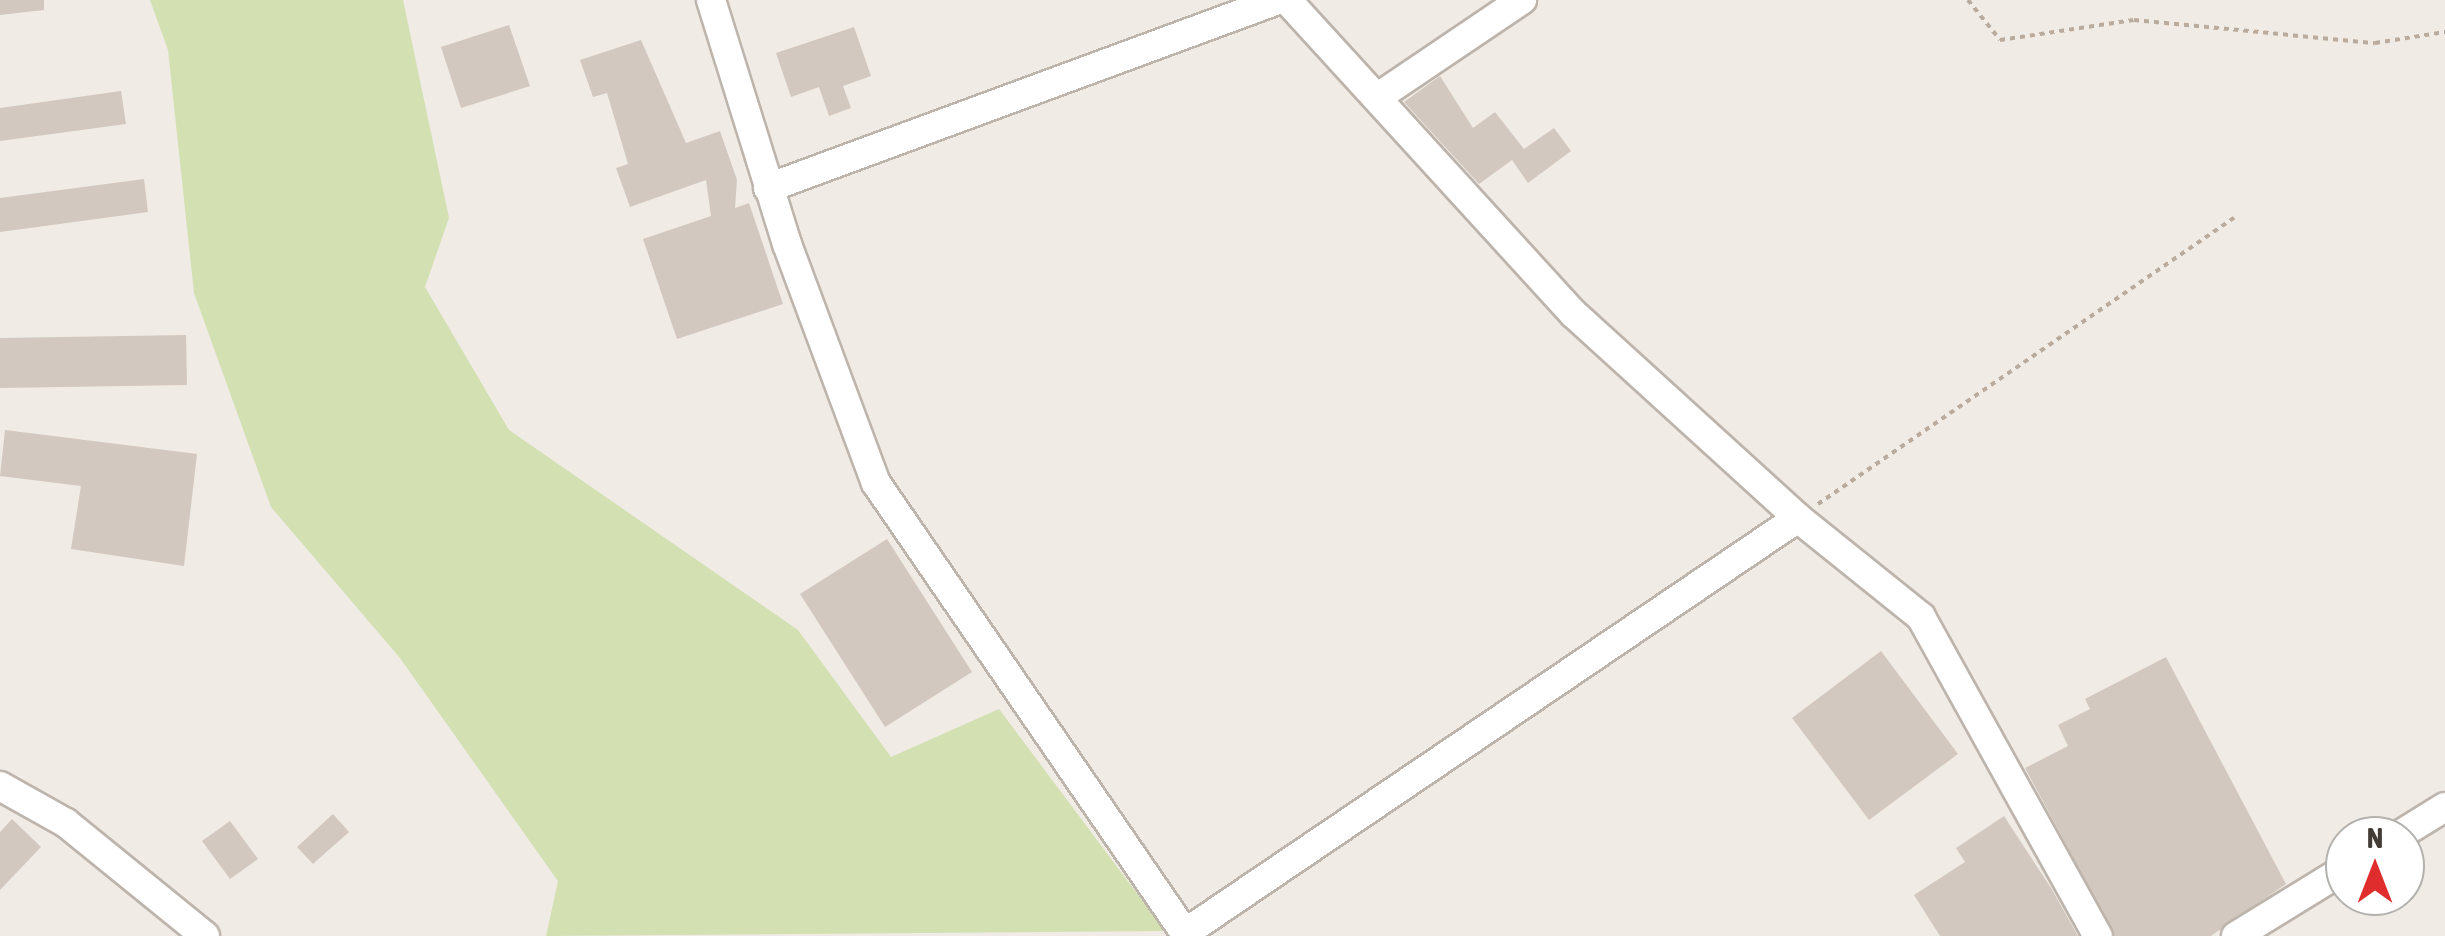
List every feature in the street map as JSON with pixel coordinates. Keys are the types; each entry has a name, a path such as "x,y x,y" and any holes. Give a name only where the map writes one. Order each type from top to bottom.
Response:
{"street":[{"path":"711,0 768,188 876,483 1186,934 1798,518"},
{"path":"768,188 1278,0"},
{"path":"1287,0 1574,314 1798,518 1921,617 2098,936"},
{"path":"1378,98 1522,0"},
{"path":"0,786 66,823 205,936"},
{"path":"2236,936 2325,881"}],"path":[{"path":"1968,0 2000,40 2134,20 2374,44 2445,32"},
{"path":"1798,518 2238,215"}],"green space":[{"path":"150,0 403,0 449,218 425,287 509,430 798,630 891,757 999,709 1165,931 546,936 558,881 400,658 271,507 194,293 168,50"}],"building":[{"path":"0,0 44,0 44,10 0,15"},
{"path":"509,25 530,86 461,108 441,47"},
{"path":"854,27 871,76 843,86 851,108 829,116 819,87 791,97 776,53"},
{"path":"641,40 686,143 720,131 737,180 735,208 749,203 783,304 677,339 643,239 711,216 706,180 630,207 616,168 628,164 607,93 593,97 580,60"},
{"path":"1440,76 1473,128 1495,112 1524,149 1554,128 1571,151 1528,183 1512,160 1479,184 1404,102"},
{"path":"121,91 126,124 0,141 0,108"},
{"path":"144,179 148,212 0,232 0,198"},
{"path":"186,335 187,385 0,388 0,338"},
{"path":"5,430 197,454 184,566 71,549 81,486 0,476"},
{"path":"887,539 972,672 885,727 800,594"},
{"path":"1881,651 1958,754 1869,820 1792,718"},
{"path":"2166,657 2286,884 2211,936 2115,936 2025,768 2068,746 2058,725 2090,709 2085,699"},
{"path":"333,814 349,832 313,864 297,847"},
{"path":"2004,816 2078,936 1940,936 1914,895 1965,862 1956,848"},
{"path":"12,819 41,847 0,890 0,832"},
{"path":"230,821 258,859 230,879 202,841"}]}
